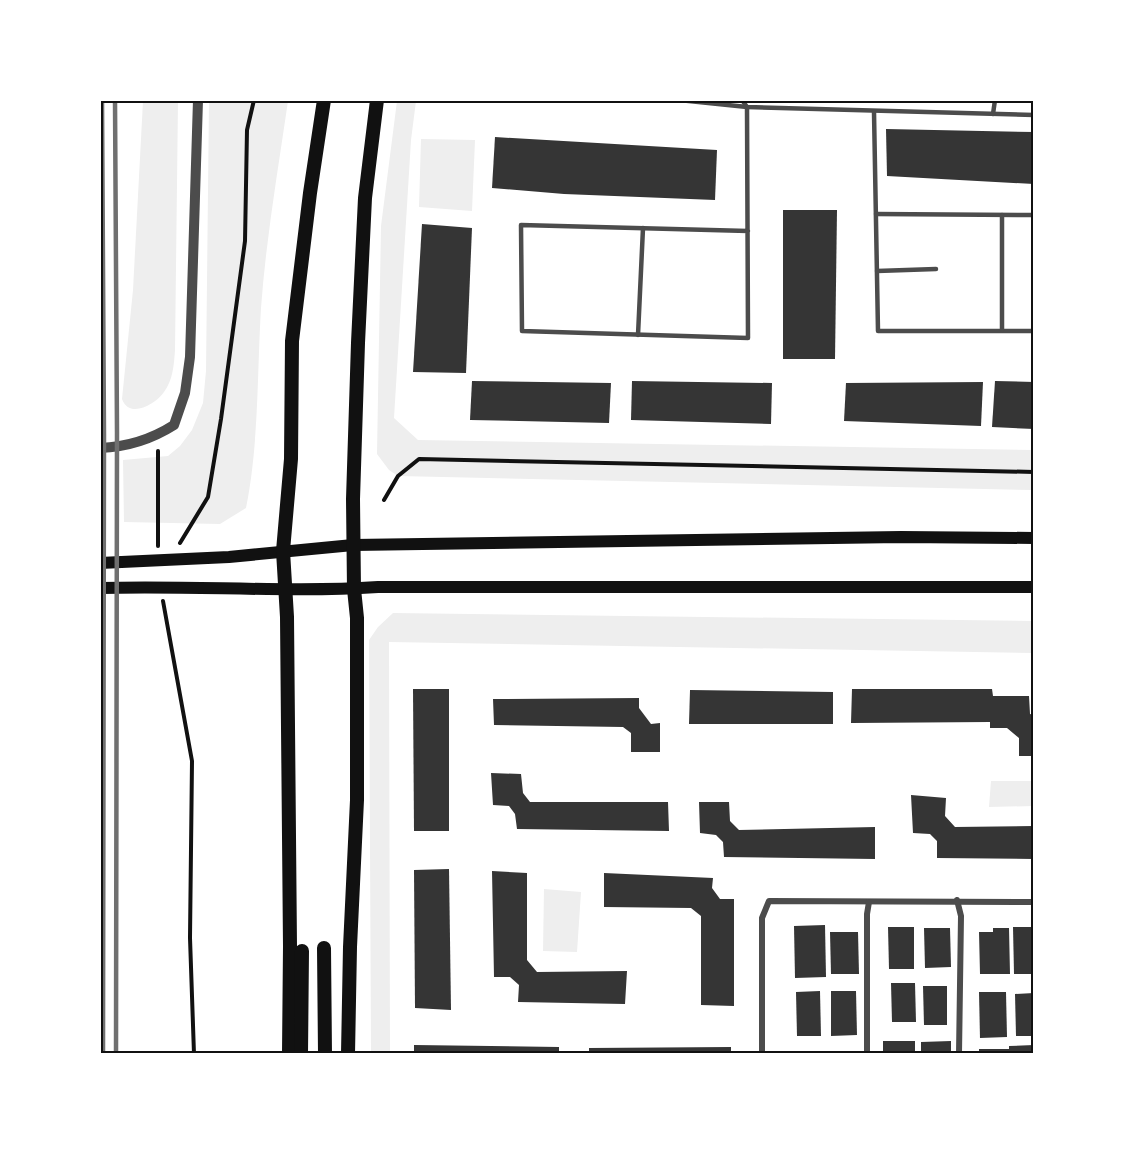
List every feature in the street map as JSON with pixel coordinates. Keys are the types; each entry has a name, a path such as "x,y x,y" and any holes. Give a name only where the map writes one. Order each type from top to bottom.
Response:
{"main road":[{"path":"289,1053 290,946 286,617 283,551 291,459 292,342 309,193 324,100"},
{"path":"348,1053 357,800 357,618 352,499 365,209 377,100"},
{"path":"100,562 229,557 353,545 901,537 1034,538"},
{"path":"100,588 226,587 284,591 378,587 1034,586"},
{"path":"324,948 325,1053"},
{"path":"301,1053 302,951"}],"street":[{"path":"100,448 117,447 158,435 174,425 185,393 190,357 198,100"},
{"path":"762,1053 762,918 769,902 957,900 1034,902"},
{"path":"957,900 961,916 959,1053"},
{"path":"867,1053 867,914 869,902"}],"lane":[{"path":"679,100 747,107 1034,115"},
{"path":"742,100 747,107 748,231 748,338 522,331 521,225 748,231"},
{"path":"993,114 995,100"},
{"path":"874,112 878,332 1034,331"},
{"path":"876,214 1034,215"},
{"path":"1002,215 1002,330"},
{"path":"638,335 643,228"},
{"path":"877,271 936,269"}],"path":[{"path":"178,547 208,497 245,241 247,130 254,100"},
{"path":"158,451 159,556"},
{"path":"384,500 398,476 419,459 1034,472"},
{"path":"163,600 192,761 190,938 194,1053"}],"shaded area":[{"path":"143,101 178,101 175,350 171,377 164,392 149,405 136,409 125,405 122,399 133,290"},
{"path":"209,101 288,101 263,282 255,434 246,508 220,524 124,522 123,460 168,456 180,446 192,430 203,403 206,371"},
{"path":"397,101 416,101 411,140 394,418 418,440 1033,450 1033,490 398,476 389,470 377,454 381,226"},
{"path":"421,139 475,140 472,211 419,207"},
{"path":"393,613 1033,621 1033,653 389,642 390,1053 371,1053 369,640 378,627"},
{"path":"991,781 1033,781 1033,806 989,807"},
{"path":"544,889 581,892 577,952 543,951"}],"building":[{"path":"886,129 1034,132 1034,184 887,176"},
{"path":"495,137 717,150 715,200 564,194 492,188"},
{"path":"783,210 837,210 835,359 783,359"},
{"path":"422,224 472,228 466,373 413,372"},
{"path":"472,381 611,383 609,423 470,420"},
{"path":"632,381 772,383 771,424 631,420"},
{"path":"995,381 1034,382 1034,429 992,427"},
{"path":"983,382 981,426 844,421 846,383"},
{"path":"413,689 449,689 449,831 414,831"},
{"path":"852,689 992,689 993,696 1029,696 1030,714 1034,715 1034,756 1019,756 1019,738 1007,728 990,728 990,722 851,723"},
{"path":"690,690 833,692 833,724 689,724"},
{"path":"639,698 639,708 651,724 660,723 660,752 631,752 631,733 623,727 494,725 493,699"},
{"path":"491,773 521,774 523,793 530,802 668,802 669,831 517,829 515,814 509,806 493,805"},
{"path":"911,795 946,798 945,816 955,827 1034,826 1034,859 937,858 937,841 930,834 913,833"},
{"path":"699,802 729,802 730,821 739,830 875,827 875,859 724,857 723,842 716,835 700,833"},
{"path":"449,869 451,1010 415,1008 414,870"},
{"path":"492,871 527,873 527,960 537,972 627,971 625,1004 518,1002 519,985 510,977 494,977"},
{"path":"604,873 713,878 712,888 720,899 734,899 734,1006 701,1005 701,916 691,908 604,907"},
{"path":"825,925 826,977 795,978 794,926"},
{"path":"888,927 914,927 914,969 889,969"},
{"path":"1013,927 1034,927 1034,974 1014,974"},
{"path":"924,928 950,928 951,967 925,968"},
{"path":"993,928 1009,928 1010,974 980,974 979,932 993,932"},
{"path":"830,932 858,932 859,974 831,974"},
{"path":"891,983 915,983 916,1022 892,1022"},
{"path":"923,986 947,986 947,1025 924,1025"},
{"path":"820,991 821,1036 797,1036 796,992"},
{"path":"831,991 856,991 857,1035 831,1036"},
{"path":"979,992 1006,992 1007,1037 980,1038"},
{"path":"1034,993 1034,1036 1016,1036 1015,994"},
{"path":"883,1041 915,1041 915,1054 883,1054"},
{"path":"951,1041 951,1054 921,1054 921,1042"},
{"path":"414,1045 559,1047 559,1054 414,1054"},
{"path":"1034,1045 1034,1054 979,1054 979,1049 1009,1049 1009,1046"},
{"path":"731,1047 731,1054 589,1054 589,1048"}],"railway":[{"path":"102,100 103,1054"},
{"path":"115,100 116,1054"}]}
